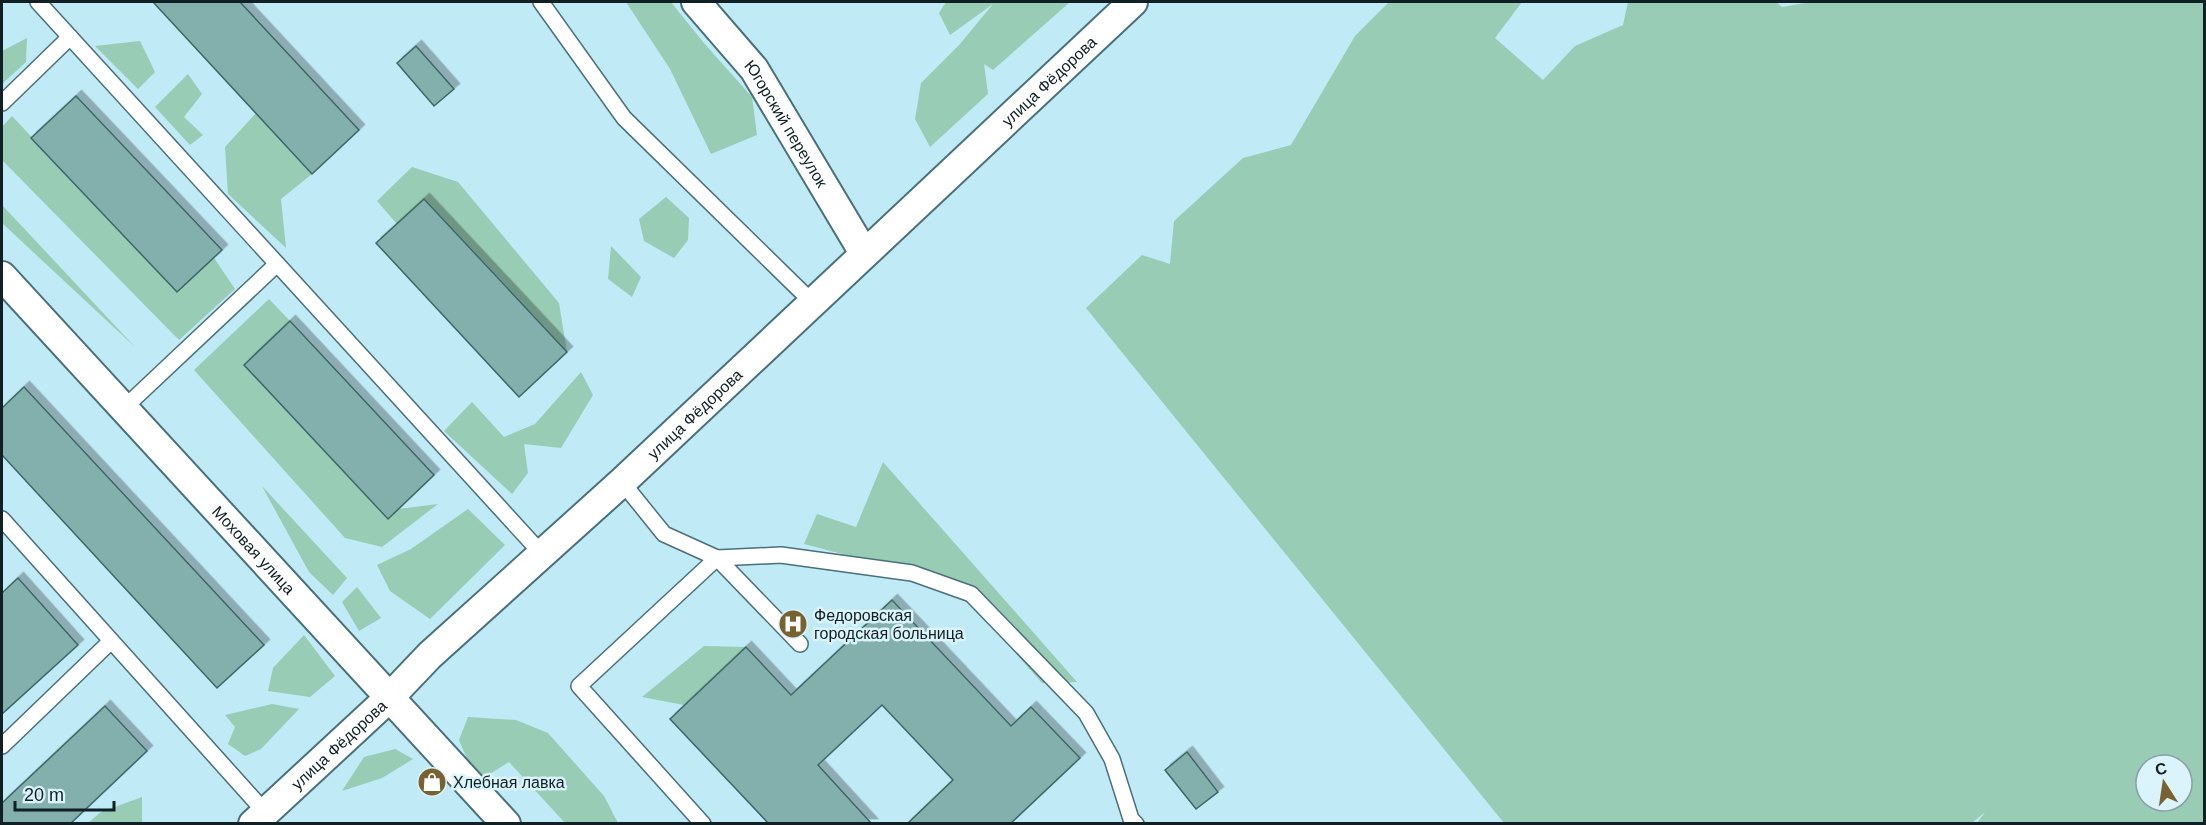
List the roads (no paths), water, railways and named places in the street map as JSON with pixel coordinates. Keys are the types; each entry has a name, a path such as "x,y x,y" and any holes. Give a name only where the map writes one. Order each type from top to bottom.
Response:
{"street":[{"name":"Югорский переулок","path":"696,2 754,69 864,253"},
{"name":"улица Фёдорова","path":"259,818 389,698 430,655 622,482 1133,2"},
{"name":"Моховая улица","path":"2,276 506,824"}],"lane":[{"path":"38,2 543,554"},
{"path":"541,2 624,118 812,302"},
{"path":"2,103 70,37"},
{"path":"123,409 277,264"},
{"path":"622,482 664,534 717,558 800,644"},
{"path":"2,519 111,641 259,818"},
{"path":"703,824 579,686 717,558 781,555 912,573 971,594 1086,713 1112,759 1131,822"},
{"path":"2,746 111,641"}],"place":[{"name":"Федоровская городская больница","path":"793,624"},
{"name":"Хлебная лавка","path":"432,782"}]}
